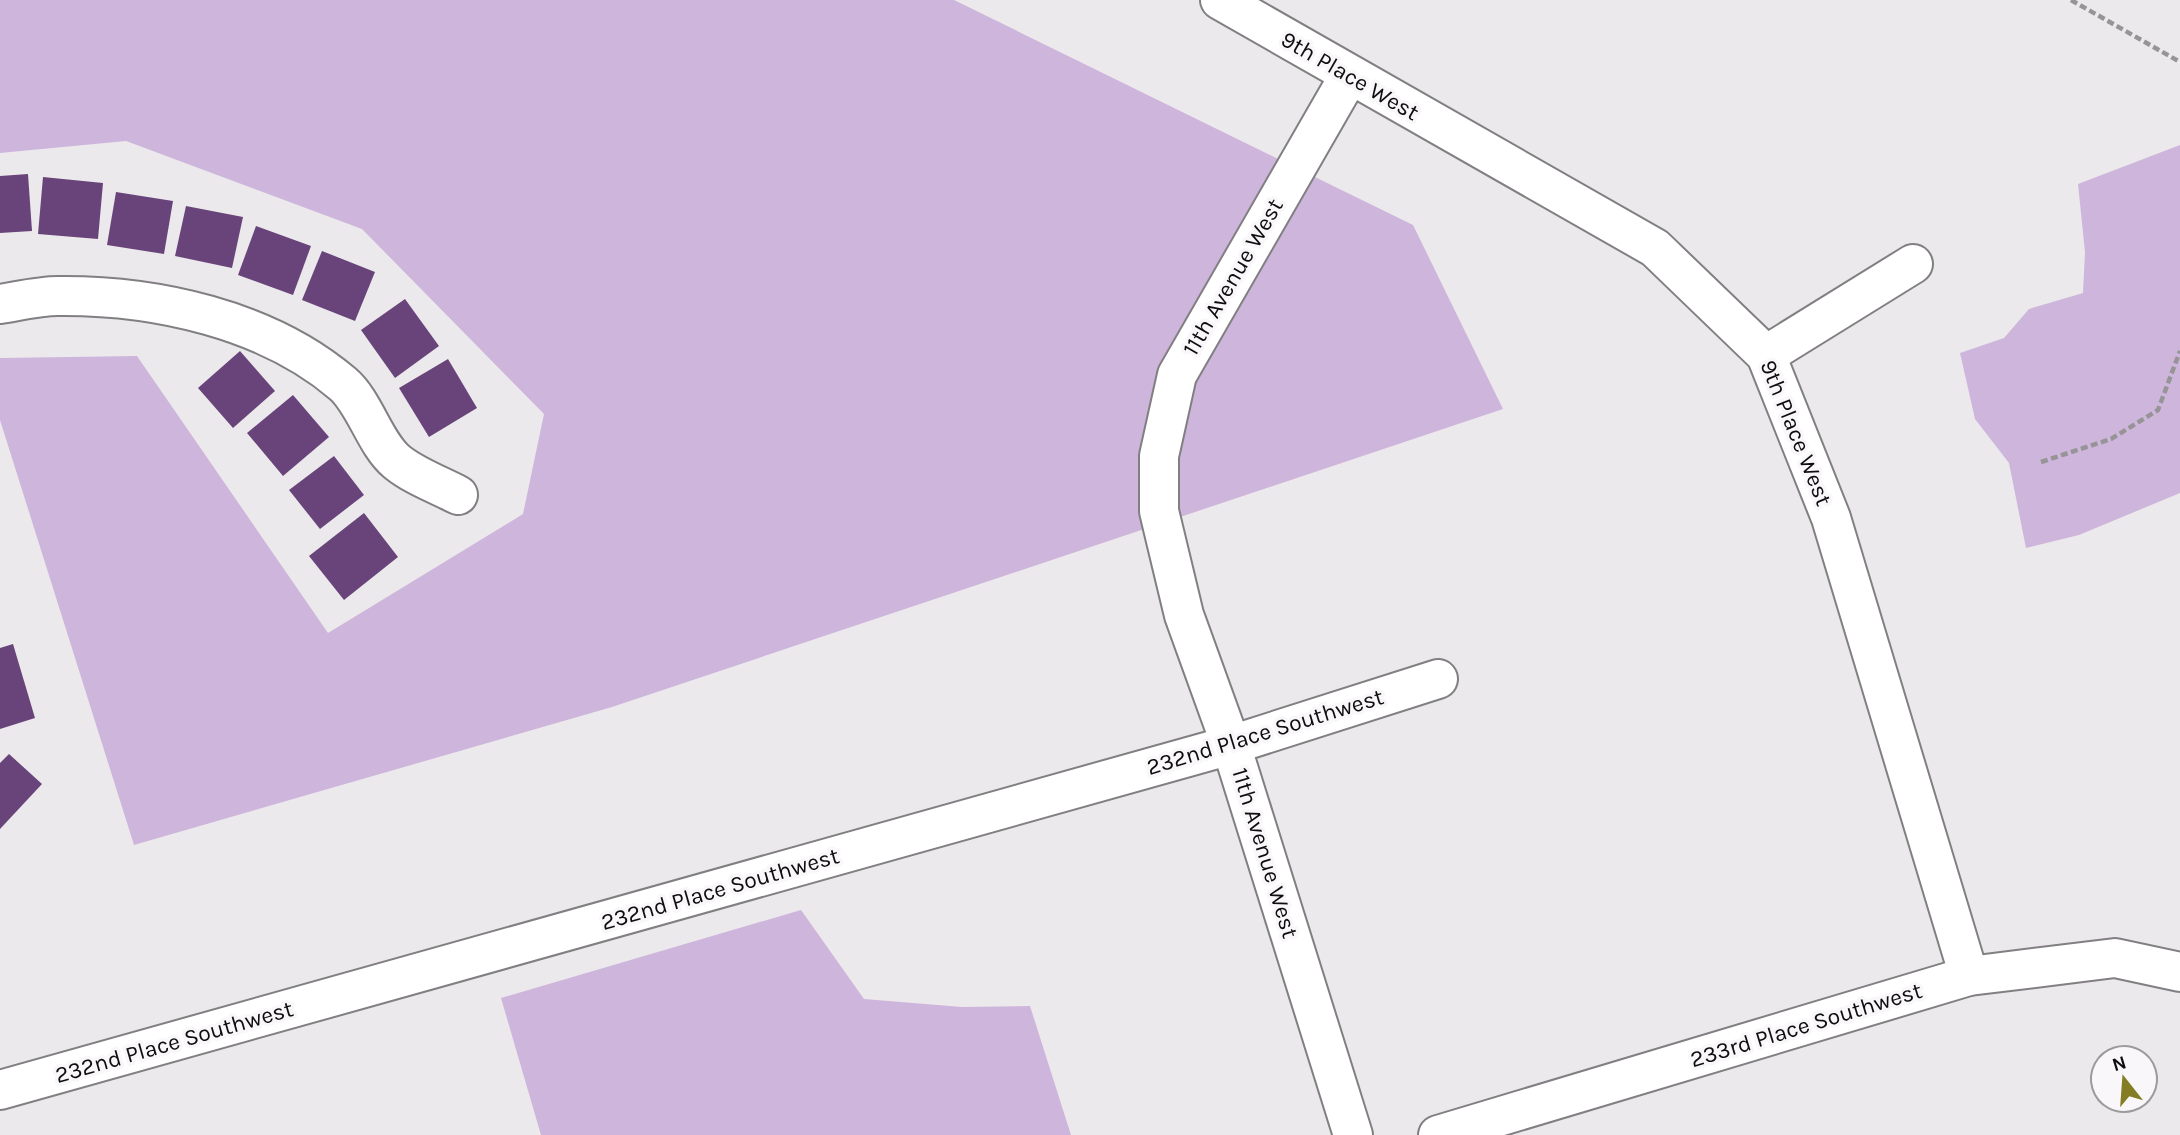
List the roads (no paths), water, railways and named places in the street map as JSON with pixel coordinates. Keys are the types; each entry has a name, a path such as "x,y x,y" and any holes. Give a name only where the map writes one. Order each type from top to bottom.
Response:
{"street":[{"name":"9th Place West","path":"1220,0 1349,76 1655,248 1766,355 1831,518 1969,976"},
{"name":"11th Avenue West","path":"1349,76 1177,374 1159,456 1159,511 1184,615 1231,745 1353,1135"},
{"path":"1766,355 1913,264"},
{"path":"0,304 55,296 121,299 196,312 255,331 311,360 345,386 396,462 458,495"},
{"name":"232nd Place Southwest","path":"0,1090 1231,745 1438,679"},
{"name":"233rd Place Southwest","path":"1438,1135 1969,976 2115,958 2180,972"}]}
